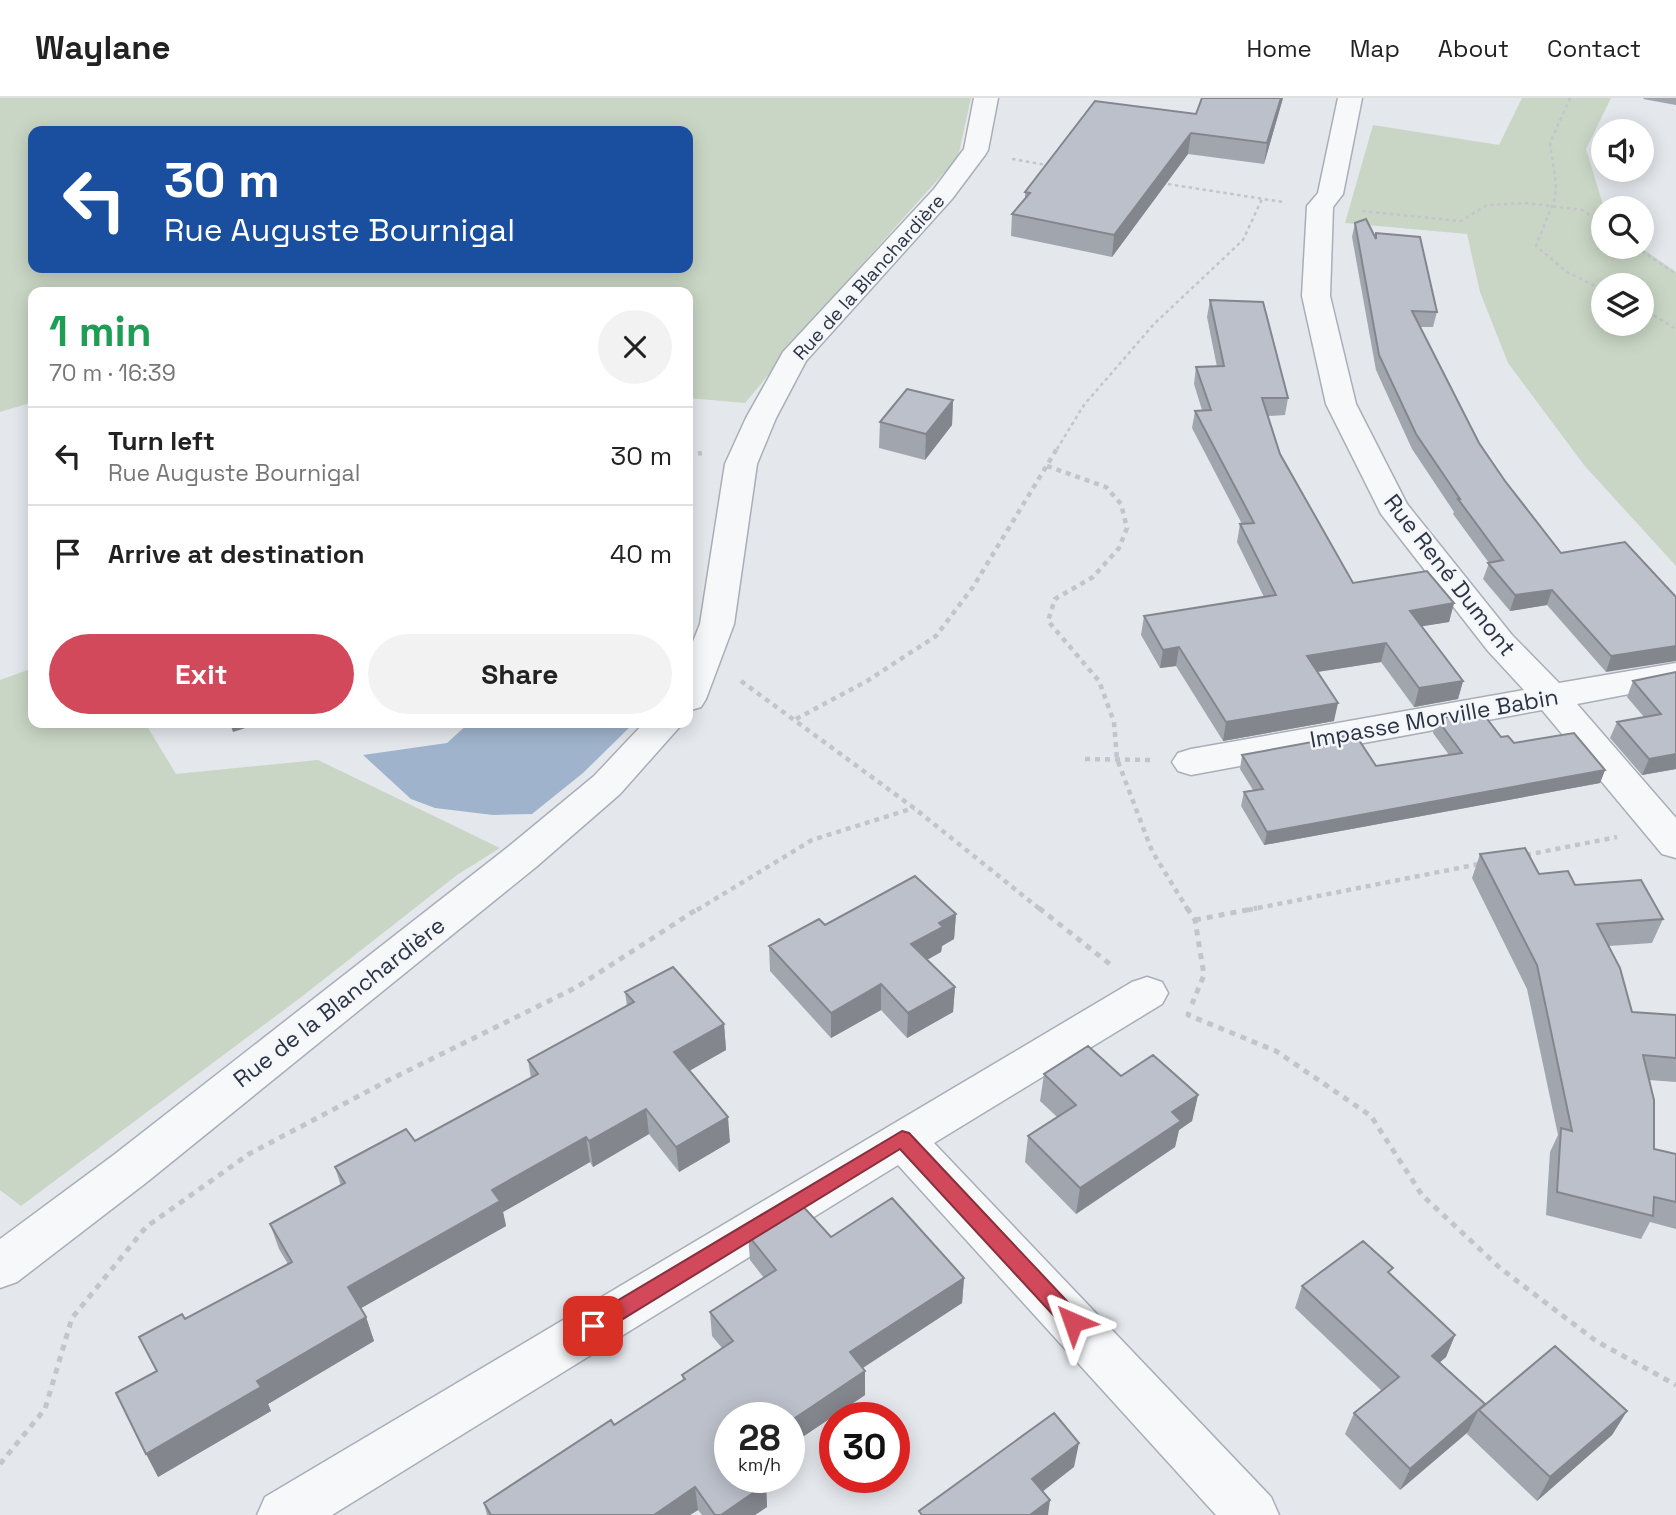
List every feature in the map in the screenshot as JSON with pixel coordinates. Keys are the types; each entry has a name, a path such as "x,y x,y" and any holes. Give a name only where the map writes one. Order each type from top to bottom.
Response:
{"street":[{"name":"Rue de la Blanchardière","path":"694,686 717,624 741,464 761,418 793,358 943,194 976,150 986,98"},
{"name":"Rue René Dumont","path":"1350,98 1330,194 1320,206 1315,296 1341,404 1392,507 1500,643 1550,696 1670,836"},
{"name":"Impasse Morville Babin","path":"1191,762 1676,674"},
{"name":"Rue de la Blanchardière","path":"0,1267 142,1159 522,857 607,785 660,728"},
{"path":"284,1515 1147,993"},
{"path":"902,1139 1252,1515"}],"path":[{"path":"1570,98 1550,143 1556,184 1555,198 1536,246 1549,260 1591,285"},
{"path":"796,719 867,681 936,636 973,587 1084,405 1154,324 1242,240 1262,199"},
{"path":"1654,259 1676,274"},
{"path":"1654,315 1676,328"},
{"path":"1047,466 1106,487 1121,504 1127,528 1119,548 1093,577 1055,599 1048,621 1099,681 1114,722 1117,759 1152,851 1195,920 1204,975 1188,1014 1276,1051 1371,1116 1422,1195 1500,1269 1596,1341 1676,1385"},
{"path":"694,686 740,680 914,808 1147,993"},
{"path":"1085,759 1117,759"},
{"path":"0,1464 45,1409 72,1318 146,1227 157,1219 249,1154 389,1080 577,987 812,840 914,808"},
{"path":"1516,857 1670,836"},
{"path":"1195,920 1489,862"}],"green space":[{"path":"0,98 971,98 958,157 839,290 745,403 693,398 693,287 28,287 28,404 0,412"},
{"path":"1522,98 1611,98 1601,119 1591,119 1591,139 1586,149 1591,165 1591,182 1596,182 1600,196 1591,196 1591,259 1654,259 1654,257 1676,272 1676,566 1584,465 1508,363 1480,292 1467,234 1345,223 1373,125 1499,145"},
{"path":"28,670 28,728 148,728 176,774 318,760 500,848 457,875 300,998 21,1206 0,1190 0,680"}],"water":[{"path":"464,728 629,728 583,773 532,814 493,815 435,808 411,799 363,755 447,743"}],"building":[{"path":"1202,98 1281,98 1267,143 1191,133 1114,235 1012,214 1030,193 1025,192 1095,101 1196,114"},
{"path":"1366,219 1376,239 1376,233 1420,237 1437,312 1412,311 1479,443 1505,481 1561,553 1625,542 1676,597 1676,646 1611,656 1552,590 1515,595 1488,563 1503,560 1458,499 1416,434 1379,355 1355,223"},
{"path":"1210,300 1263,302 1288,398 1262,398 1280,454 1353,583 1427,571 1454,603 1410,611 1463,681 1419,688 1386,643 1307,656 1338,703 1226,722 1179,647 1163,650 1144,616 1276,595 1240,524 1254,523 1195,411 1211,410 1196,367 1224,366"},
{"path":"907,389 953,400 926,434 880,422"},
{"path":"1676,672 1676,754 1649,759 1617,722 1661,714 1633,681"},
{"path":"1481,711 1501,737 1508,736 1514,743 1574,733 1605,770 1267,832 1244,792 1263,789 1242,755 1355,734 1376,766 1462,753 1437,719"},
{"path":"1525,848 1539,874 1568,871 1575,885 1641,880 1663,919 1597,924 1620,968 1632,1012 1676,1015 1676,1058 1643,1055 1654,1100 1654,1149 1676,1154 1676,1202 1654,1197 1653,1216 1557,1192 1561,1128 1572,1131 1537,965 1480,854"},
{"path":"915,876 956,914 939,923 943,927 911,944 955,987 908,1013 881,984 831,1013 769,946 819,919 825,925"},
{"path":"673,967 724,1024 674,1052 728,1117 676,1147 646,1109 589,1141 586,1137 492,1190 500,1201 348,1287 366,1317 257,1381 261,1387 146,1454 116,1393 157,1371 139,1337 182,1314 185,1319 292,1262 270,1224 345,1183 335,1167 406,1129 415,1141 538,1074 528,1060 634,1002 625,992"},
{"path":"1088,1046 1121,1076 1153,1055 1198,1095 1172,1112 1181,1121 1080,1188 1028,1136 1076,1105 1044,1074"},
{"path":"892,1198 964,1278 850,1352 865,1371 805,1411 805,1402 714,1402 714,1493 753,1493 721,1515 715,1515 695,1487 654,1515 491,1515 484,1503 611,1420 614,1425 685,1379 682,1375 733,1341 710,1312 776,1270 748,1235 800,1203 831,1237"},
{"path":"1363,1241 1393,1268 1388,1272 1455,1335 1432,1356 1485,1404 1410,1469 1354,1413 1399,1377 1302,1286"},
{"path":"1555,1346 1627,1411 1550,1477 1479,1410"},
{"path":"1054,1413 1079,1443 1032,1479 1050,1500 1030,1515 922,1515 919,1511"}],"route":[{"path":"593,1326 902,1139 1073,1322"}]}
